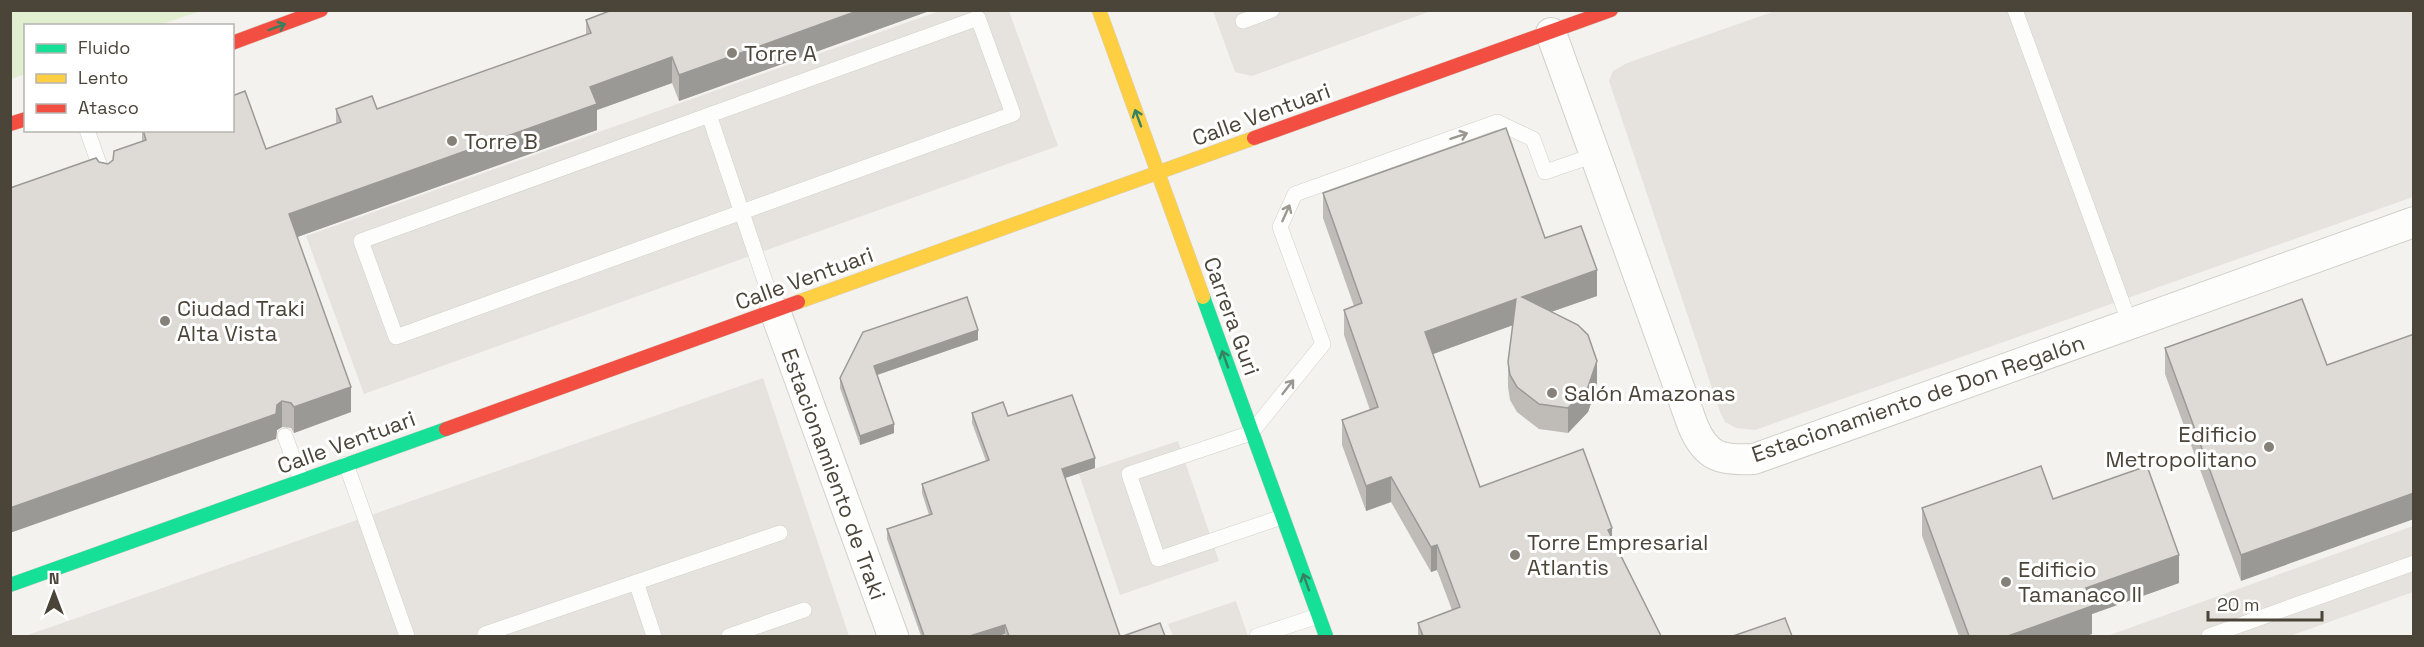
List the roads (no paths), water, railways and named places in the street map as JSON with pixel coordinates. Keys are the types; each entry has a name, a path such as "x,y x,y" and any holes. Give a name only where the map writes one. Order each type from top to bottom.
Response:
{"street":[{"path":"234,42 321,10"},
{"name":"Carrera Guri","path":"1099,10 1326,636"},
{"name":"Calle Ventuari","path":"10,585 1611,10"},
{"name":"Estacionamiento de Don Regalón","path":"1551,33 1700,443 1710,453 1731,459 1754,459 2414,222"},
{"name":"Estacionamiento de Traki","path":"775,311 893,636"}],"lane":[{"path":"1243,21 1272,10"},
{"path":"2015,10 2130,324"},
{"path":"978,18 1013,114 741,212 396,337 361,241 978,18"},
{"path":"709,115 775,311"},
{"path":"1282,517 1158,559 1129,474 1251,433 1323,344 1280,227 1295,194 1497,122 1533,139 1545,172 1595,154"},
{"path":"88,132 105,180"},
{"path":"285,436 301,480"},
{"path":"346,464 407,636"},
{"path":"485,634 780,533"},
{"path":"2210,636 2414,563"},
{"path":"636,582 654,636"},
{"path":"729,636 804,610"},
{"path":"1257,636 1318,616"}],"place":[{"name":"Torre A","path":"732,53"},
{"name":"Torre B","path":"452,141"},
{"name":"Ciudad Traki Alta Vista","path":"165,321"},
{"name":"Salón Amazonas","path":"1552,393"},
{"name":"Edificio Metropolitano","path":"2269,447"},
{"name":"Torre Empresarial Atlantis","path":"1515,555"},
{"name":"Edificio Tamanaco II","path":"2006,582"}]}
